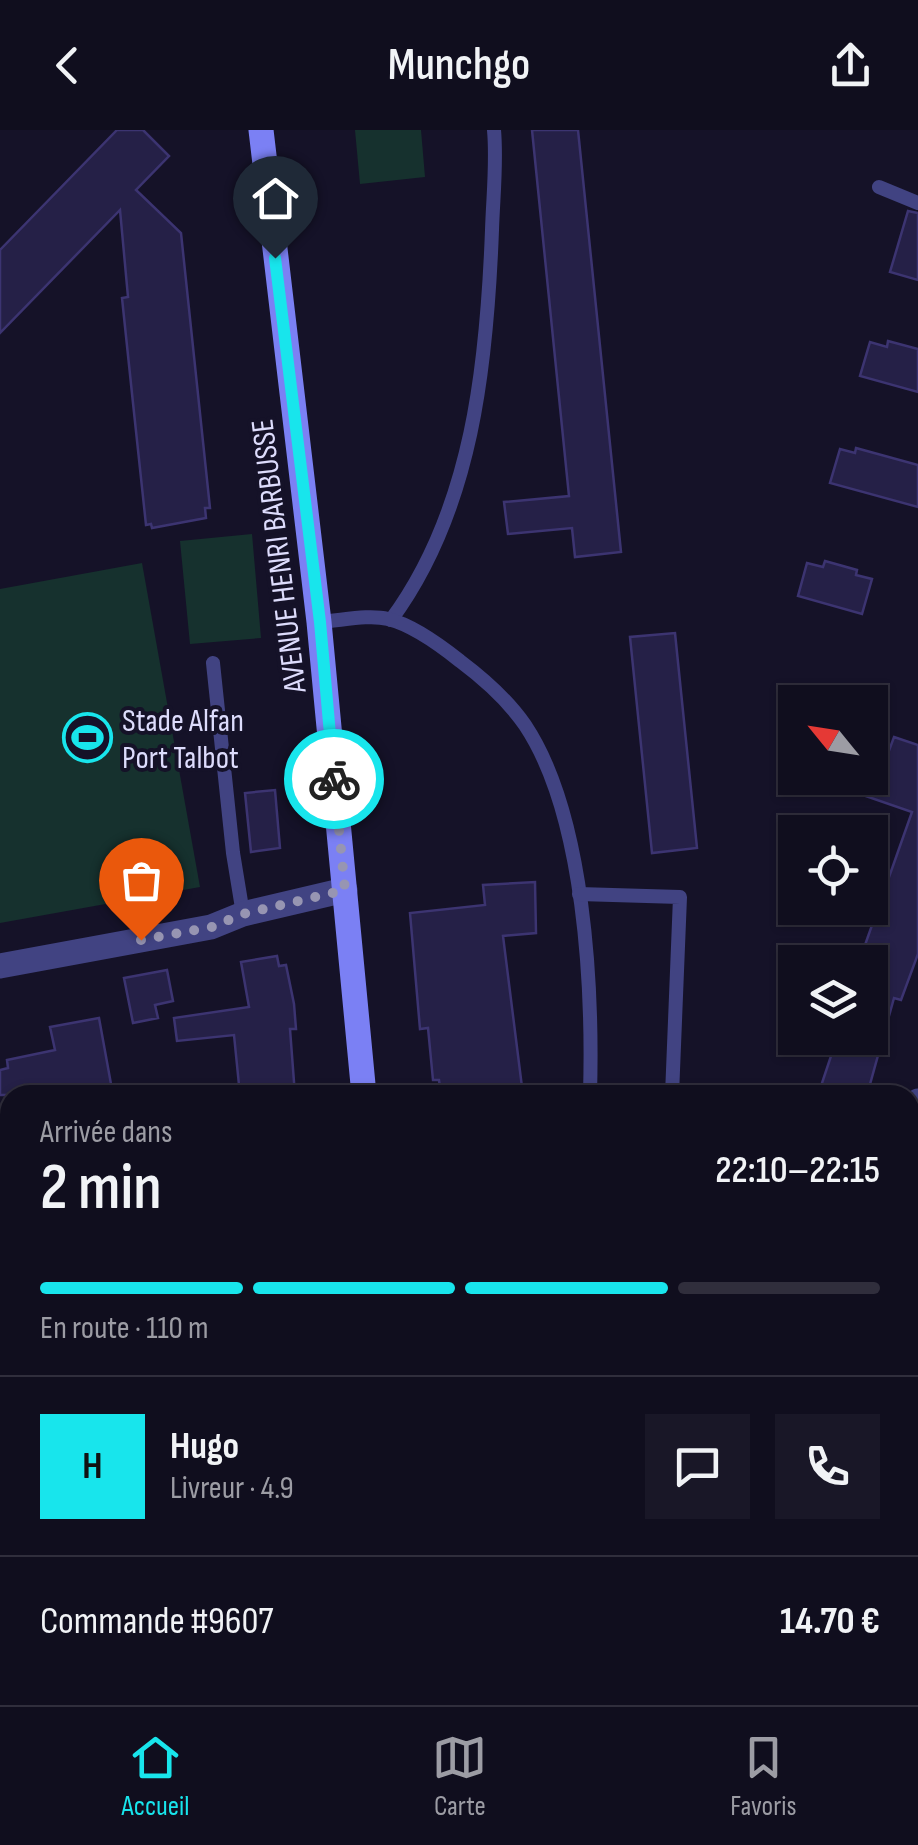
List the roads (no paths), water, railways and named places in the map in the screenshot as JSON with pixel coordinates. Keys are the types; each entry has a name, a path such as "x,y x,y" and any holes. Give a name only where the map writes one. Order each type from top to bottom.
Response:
{"main road":[{"name":"AVENUE HENRI BARBUSSE","path":"261,130 320,622 363,1085"}],"street":[{"path":"0,966 212,927 243,914 345,890"}],"lane":[{"path":"391,620 408,597 442,522 473,431 489,314 494,130"},
{"path":"879,187 918,202"},
{"path":"320,622 391,620 442,647 491,684 525,726 551,779 578,873 592,1023 590,1085"},
{"path":"212,664 232,853 243,914"},
{"path":"579,894 680,896 672,1085"}],"place":[{"name":"Stade Alfan Port Talbot","path":"87,738"}]}
